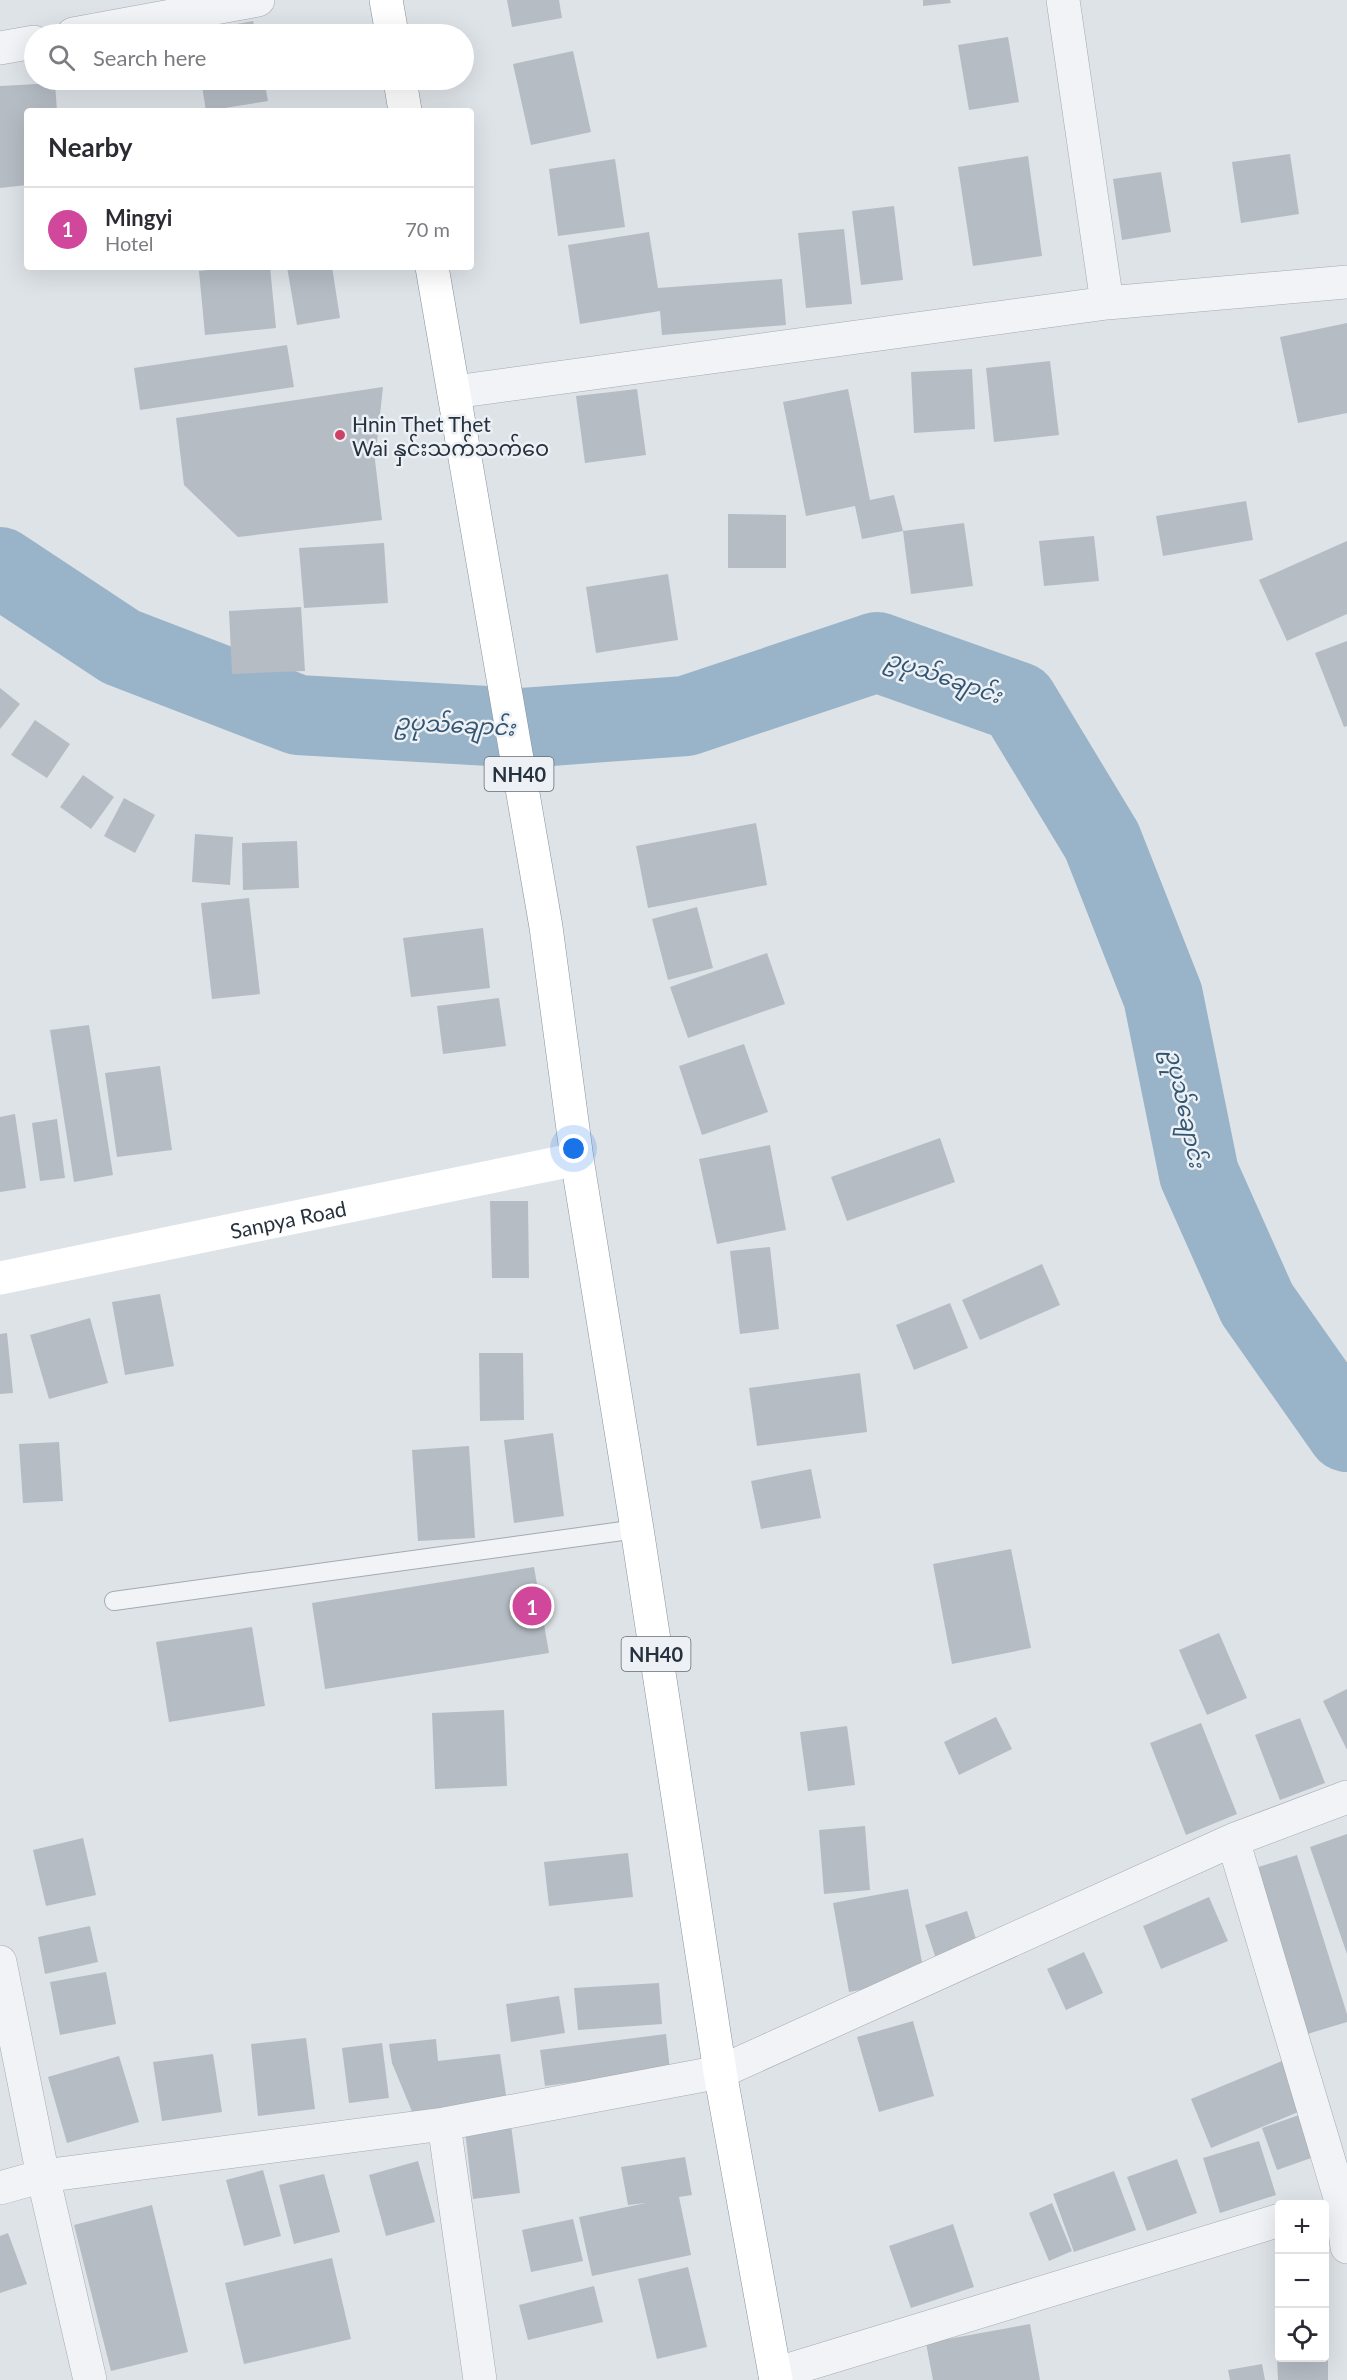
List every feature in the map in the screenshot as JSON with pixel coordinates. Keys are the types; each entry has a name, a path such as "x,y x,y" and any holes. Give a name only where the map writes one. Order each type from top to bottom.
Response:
{"main road":[{"path":"386,0 390,24"},
{"path":"402,90 405,108"},
{"name":"NH40","path":"433,270 546,927 577,1159 637,1529 720,2072 776,2377"},
{"name":"Sanpya Road","path":"0,1278 577,1159"}],"street":[{"path":"127,24 258,0"},
{"path":"1063,0 1107,303"},
{"path":"0,48 24,44"},
{"path":"454,392 1107,303 1347,282"},
{"path":"0,2188 43,2176 444,2124 720,2072 1233,1840 1347,1797"},
{"path":"1233,1840 1337,2202 1347,2247"},
{"path":"0,1962 43,2176 90,2380"},
{"path":"444,2124 480,2380"},
{"path":"776,2377 1275,2222"}],"lane":[{"path":"114,1601 637,1529"}],"building":[{"path":"507,0 559,0 562,18 512,27"},
{"path":"923,0 950,0 951,3 923,6"},
{"path":"253,21 254,24 236,24"},
{"path":"1008,37 1019,102 969,110 958,45"},
{"path":"573,51 591,132 531,145 513,64"},
{"path":"24,85 24,90 56,90 57,108 24,108 24,185 0,188 0,86"},
{"path":"203,90 266,90 268,101 225,108 206,108"},
{"path":"1290,154 1299,214 1241,223 1232,162"},
{"path":"1028,156 1042,256 973,266 958,167"},
{"path":"615,159 625,227 558,236 549,169"},
{"path":"1161,172 1171,232 1122,240 1113,179"},
{"path":"894,206 903,280 861,285 852,211"},
{"path":"844,229 852,304 806,308 798,233"},
{"path":"649,232 658,288 782,279 786,325 662,335 660,311 580,324 568,245"},
{"path":"270,270 276,328 205,335 199,271"},
{"path":"288,270 332,270 340,318 297,325"},
{"path":"1347,323 1347,413 1298,423 1280,337"},
{"path":"287,345 294,387 140,410 134,368"},
{"path":"1050,361 1059,435 994,442 986,368"},
{"path":"972,369 975,429 914,433 911,372"},
{"path":"383,387 375,460 382,520 238,537 184,485 176,418"},
{"path":"637,389 646,455 585,463 576,396"},
{"path":"848,389 870,500 894,495 903,531 862,539 855,506 806,516 783,402"},
{"path":"1246,501 1253,540 1163,556 1156,516"},
{"path":"728,514 786,515 786,568 728,568"},
{"path":"964,523 973,586 911,594 903,531"},
{"path":"1094,536 1099,581 1044,586 1039,541"},
{"path":"1347,541 1347,614 1287,641 1259,580"},
{"path":"384,543 388,603 304,608 299,548"},
{"path":"668,574 678,640 596,653 586,587"},
{"path":"301,607 305,671 232,674 229,611"},
{"path":"1347,641 1347,726 1344,727 1315,653"},
{"path":"0,688 20,704 0,729"},
{"path":"35,720 70,744 47,778 11,755"},
{"path":"83,775 114,797 91,829 60,807"},
{"path":"124,798 155,815 135,853 104,836"},
{"path":"756,823 767,885 648,908 636,846"},
{"path":"195,834 233,837 230,885 192,882"},
{"path":"297,841 299,888 243,890 242,843"},
{"path":"249,898 260,994 212,999 201,903"},
{"path":"697,907 713,968 668,980 652,919"},
{"path":"483,928 490,988 411,997 403,938"},
{"path":"767,953 785,1004 688,1038 670,987"},
{"path":"499,998 506,1046 443,1054 437,1006"},
{"path":"89,1025 113,1175 74,1182 50,1030"},
{"path":"744,1044 768,1112 702,1135 679,1066"},
{"path":"160,1066 172,1150 117,1157 105,1073"},
{"path":"15,1114 26,1188 0,1192 0,1117"},
{"path":"57,1119 65,1178 40,1181 32,1123"},
{"path":"940,1138 955,1182 847,1221 831,1177"},
{"path":"770,1145 786,1230 717,1244 699,1159"},
{"path":"490,1201 528,1201 529,1278 492,1278"},
{"path":"770,1247 779,1329 740,1334 730,1251"},
{"path":"1042,1264 1060,1305 980,1340 962,1300"},
{"path":"160,1294 174,1366 125,1375 112,1302"},
{"path":"950,1303 968,1348 914,1370 896,1325"},
{"path":"90,1318 108,1383 49,1399 30,1335"},
{"path":"7,1333 13,1393 0,1394 0,1334"},
{"path":"479,1353 523,1353 524,1420 480,1421"},
{"path":"860,1373 867,1432 757,1446 749,1388"},
{"path":"553,1433 564,1516 514,1523 504,1440"},
{"path":"59,1442 63,1501 23,1503 19,1444"},
{"path":"469,1446 475,1538 418,1541 412,1450"},
{"path":"811,1469 821,1518 761,1529 751,1481"},
{"path":"1011,1549 1031,1648 952,1664 933,1564"},
{"path":"534,1567 549,1653 325,1689 312,1603"},
{"path":"252,1627 265,1706 169,1722 156,1642"},
{"path":"1219,1633 1247,1698 1207,1715 1179,1650"},
{"path":"1347,1689 1347,1750 1323,1701"},
{"path":"504,1710 507,1786 435,1789 432,1713"},
{"path":"996,1717 1012,1749 959,1775 944,1742"},
{"path":"1300,1718 1325,1783 1280,1800 1255,1735"},
{"path":"1201,1723 1237,1814 1186,1835 1150,1743"},
{"path":"847,1726 855,1785 808,1791 800,1732"},
{"path":"865,1826 870,1890 824,1894 819,1830"},
{"path":"1347,1834 1347,1954 1310,1847"},
{"path":"83,1838 96,1895 46,1906 33,1850"},
{"path":"628,1853 633,1897 549,1906 544,1862"},
{"path":"1297,1855 1347,2014 1347,2022 1304,2035 1252,1869"},
{"path":"908,1889 925,1978 849,1992 833,1903"},
{"path":"1209,1897 1228,1941 1161,1969 1143,1926"},
{"path":"967,1911 977,1942 935,1956 925,1925"},
{"path":"90,1926 98,1962 45,1974 38,1937"},
{"path":"1084,1952 1103,1993 1066,2010 1047,1969"},
{"path":"106,1972 116,2024 60,2035 50,1982"},
{"path":"659,1983 662,2024 578,2030 574,1988"},
{"path":"559,1996 565,2033 511,2042 506,2004"},
{"path":"913,2021 934,2096 879,2112 857,2037"},
{"path":"666,2034 670,2070 545,2086 540,2050"},
{"path":"306,2038 315,2109 258,2116 251,2044"},
{"path":"436,2039 438,2061 500,2054 507,2102 413,2114 392,2063 389,2044"},
{"path":"382,2043 389,2098 349,2103 342,2048"},
{"path":"213,2054 222,2112 162,2121 153,2062"},
{"path":"119,2056 139,2122 67,2143 48,2077"},
{"path":"1282,2061 1303,2110 1211,2148 1191,2099"},
{"path":"1299,2115 1314,2157 1277,2170 1262,2128"},
{"path":"511,2125 520,2193 473,2199 465,2131"},
{"path":"1259,2141 1276,2195 1220,2213 1203,2158"},
{"path":"685,2157 692,2195 679,2197 691,2255 592,2276 579,2217 646,2203 628,2205 621,2167"},
{"path":"1177,2159 1197,2213 1147,2231 1127,2177"},
{"path":"418,2161 435,2222 386,2236 369,2175"},
{"path":"263,2170 281,2236 244,2246 226,2180"},
{"path":"1114,2171 1136,2230 1074,2252 1053,2194"},
{"path":"324,2174 340,2232 294,2244 279,2185"},
{"path":"1052,2203 1072,2251 1049,2261 1029,2213"},
{"path":"152,2205 188,2352 111,2371 74,2225"},
{"path":"573,2219 583,2261 531,2272 522,2230"},
{"path":"953,2224 974,2287 911,2308 889,2246"},
{"path":"8,2233 27,2284 0,2293 0,2236"},
{"path":"332,2258 351,2339 244,2364 225,2283"},
{"path":"688,2267 707,2347 657,2359 638,2279"},
{"path":"594,2286 603,2322 528,2340 519,2305"},
{"path":"1030,2324 1040,2380 933,2380 926,2343"},
{"path":"1277,2362 1328,2362 1328,2380 1278,2380"},
{"path":"1262,2364 1265,2380 1230,2380 1228,2370"}],"waterway":[{"name":"ဥပုသ်ချောင်း","path":"0,567 121,647 298,715 523,728 686,716 877,652 1018,702 1102,841 1163,996 1199,1174 1257,1304 1347,1432"}],"place":[{"name":"Hnin Thet Thet Wai နှင်းသက်သက်ဝေ","path":"340,435"},
{"name":"Mingyi","path":"532,1606"}]}
